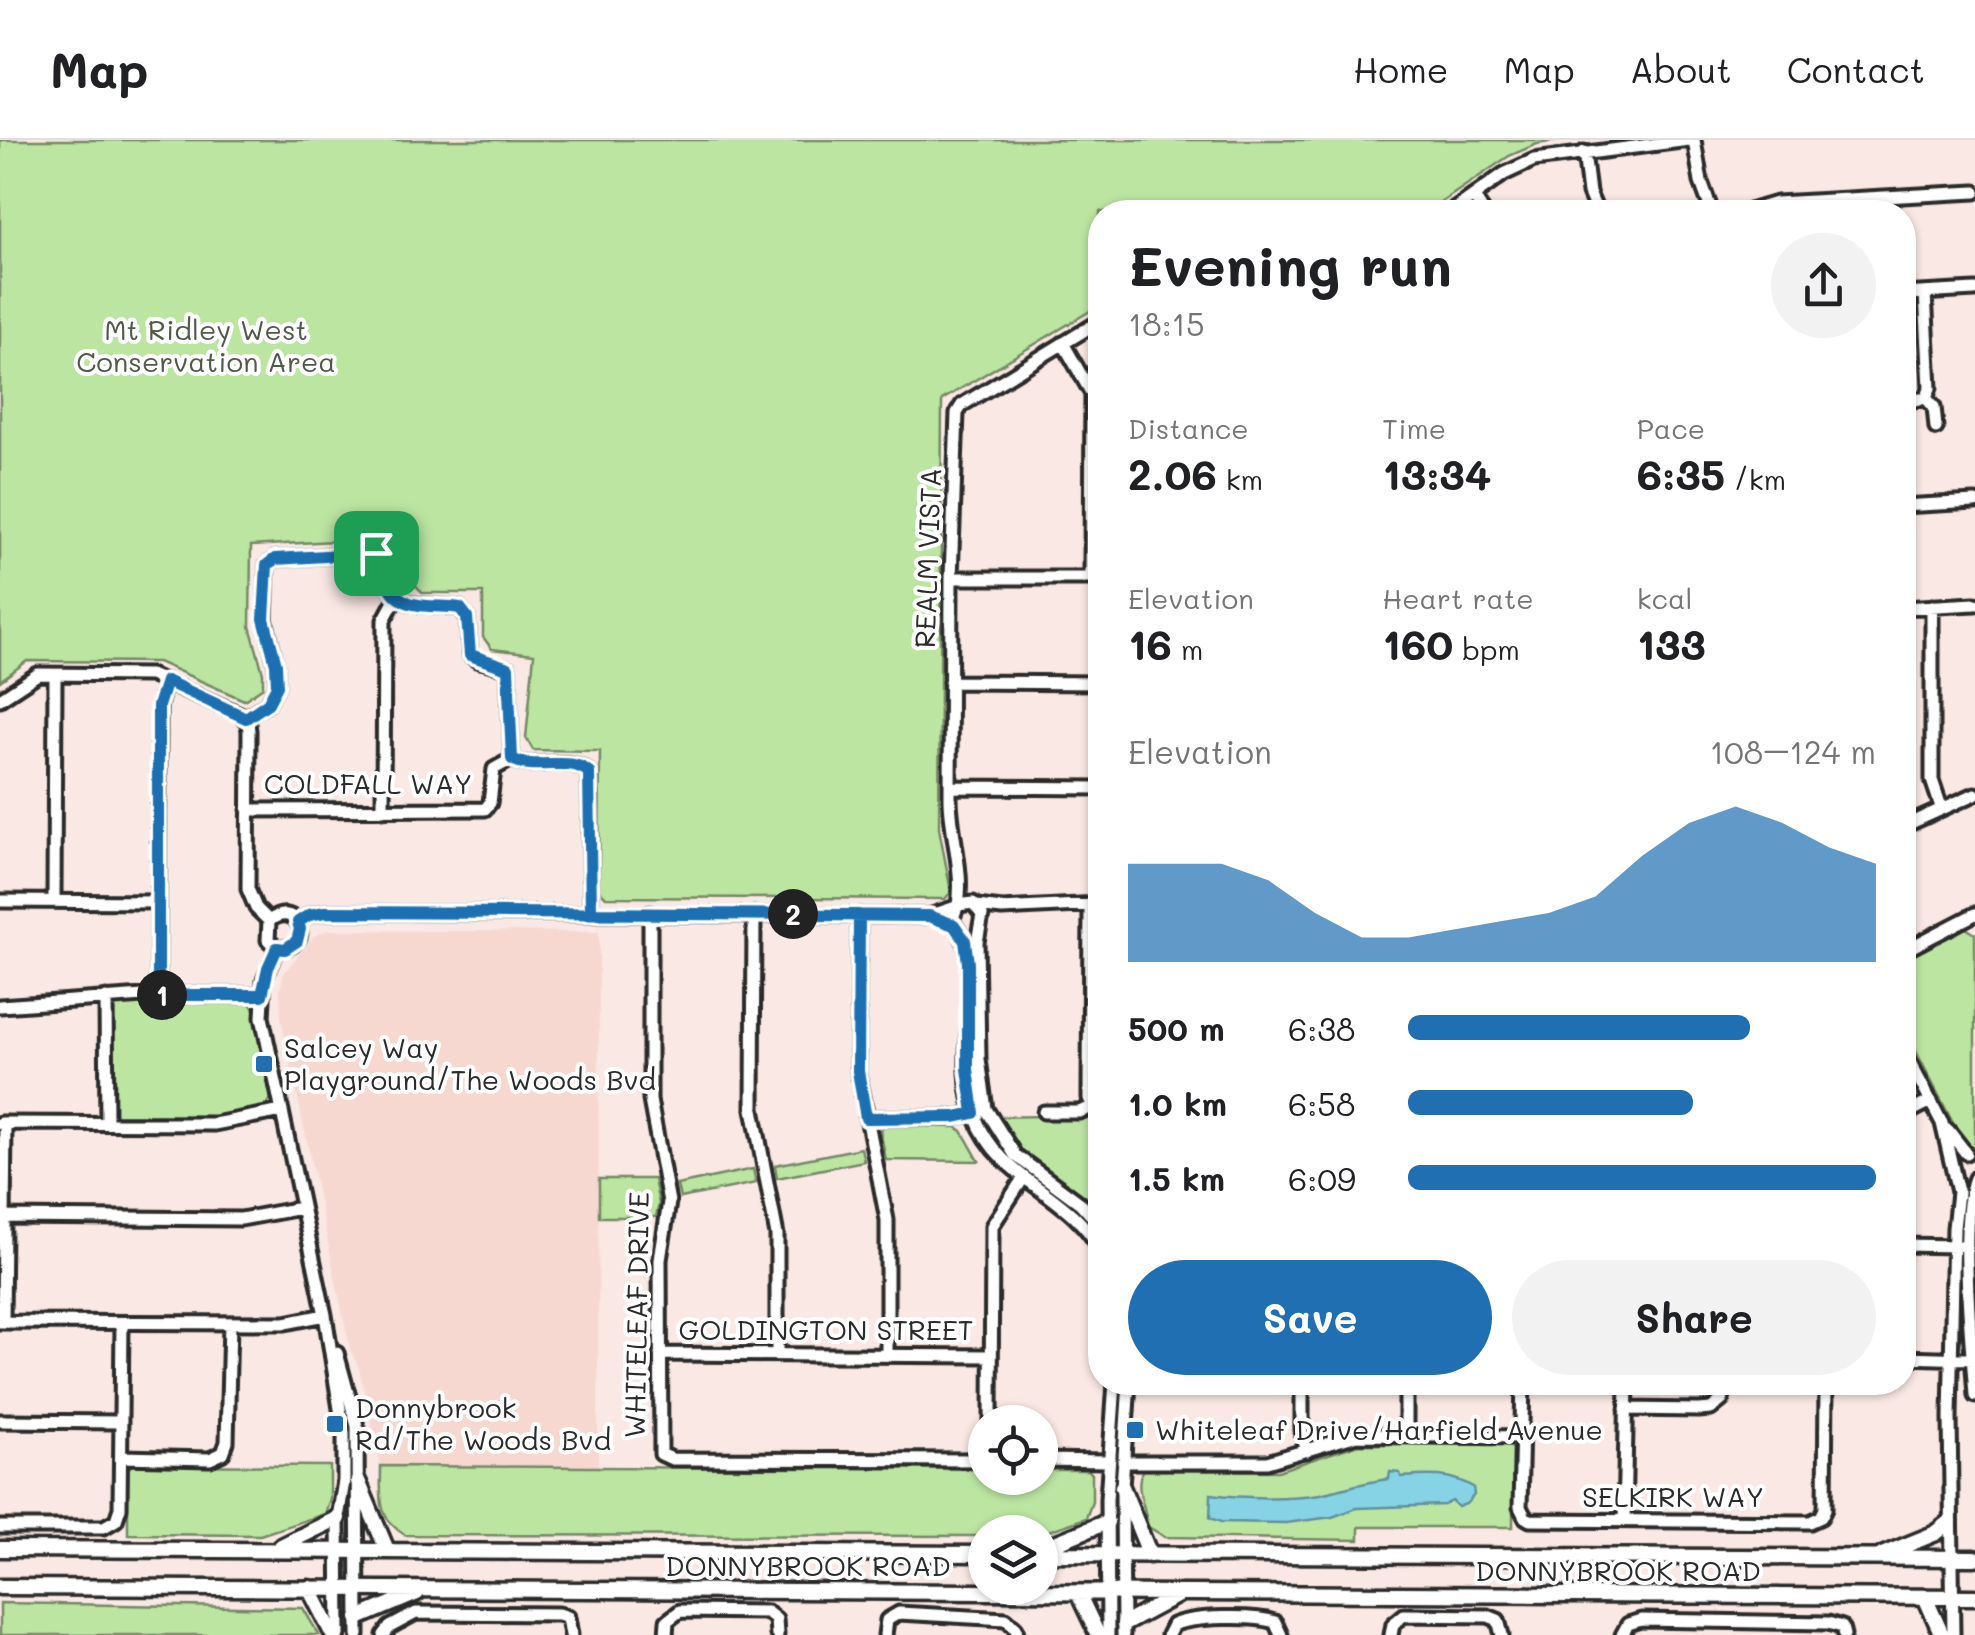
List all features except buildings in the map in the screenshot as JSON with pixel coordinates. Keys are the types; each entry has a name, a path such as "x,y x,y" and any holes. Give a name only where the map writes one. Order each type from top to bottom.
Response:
{"main road":[{"path":"358,1481 387,1550"},
{"path":"1122,1487 1150,1554"},
{"path":"270,1550 338,1518"},
{"path":"1058,1543 1107,1522"},
{"path":"1876,1558 1936,1533 1950,1522"},
{"name":"DONNYBROOK ROAD","path":"0,1548 968,1554"},
{"name":"DONNYBROOK ROAD","path":"1058,1552 1975,1558"},
{"name":"DONNYBROOK ROAD","path":"0,1587 1975,1598"},
{"path":"308,1588 336,1635"},
{"path":"358,1618 427,1588"},
{"path":"1078,1593 1098,1635"},
{"path":"1124,1630 1178,1594"},
{"path":"1926,1596 1942,1635"}],"street":[{"path":"1468,200 1504,174 1534,160 1692,140 1708,200"},
{"path":"1584,152 1593,200"},
{"path":"1830,200 1975,192"},
{"path":"1474,196 1476,200"},
{"path":"1916,293 1975,290"},
{"path":"1924,292 1930,388 1926,398"},
{"name":"REALM VISTA","path":"957,906 959,874 950,820 950,682 958,409 1088,328"},
{"path":"1063,343 1088,387"},
{"path":"1916,400 1926,398"},
{"path":"1926,398 1934,406 1936,428"},
{"path":"1916,505 1975,502"},
{"path":"246,718 268,703 277,686 276,664 264,619 266,569 272,560 376,553 383,560 389,586 397,596 411,604 460,608 467,617 470,655 508,668 512,759 526,764 577,765 589,772 591,913"},
{"path":"951,578 1088,578"},
{"path":"383,810 384,620 397,596"},
{"path":"1916,607 1975,604"},
{"path":"1932,606 1932,780 1941,807"},
{"path":"54,901 55,675"},
{"path":"0,699 31,676 150,675 246,718"},
{"path":"158,995 158,706 166,681"},
{"path":"950,682 1088,683"},
{"path":"246,718 248,889 256,908 269,921 268,940 285,949 297,941 300,929 293,917 280,914 269,921"},
{"name":"COLDFALL WAY","path":"248,810 485,809 490,803 494,769 512,759"},
{"path":"950,787 1088,788"},
{"path":"1916,819 1975,794"},
{"name":"REALM VISTA","path":"959,874 975,905"},
{"path":"0,901 158,902"},
{"path":"298,922 325,912 929,916 957,906 1002,910 1088,904"},
{"path":"975,905 981,924 979,1059 983,1098 1006,1144 1027,1174 1088,1233"},
{"path":"957,906 952,916 965,941 968,963 968,1069 974,1113 999,1156 1080,1203 1088,1212"},
{"path":"929,916 972,932 1002,910"},
{"name":"WHITELEAF DRIVE","path":"650,914 650,1100 670,1202 660,1260 658,1444 665,1457 968,1460"},
{"path":"754,914 753,1110 777,1235 776,1354"},
{"path":"859,915 858,1071 887,1220 886,1355"},
{"path":"1916,945 1974,918"},
{"path":"277,948 262,995 262,1017 325,1316 344,1434 336,1635"},
{"path":"0,1006 158,995 262,995"},
{"path":"106,998 106,1123"},
{"path":"1916,1073 1942,1123 1958,1192 1950,1522 1953,1635"},
{"path":"1916,1109 1931,1101"},
{"path":"1044,1112 1088,1110"},
{"path":"282,1112 214,1124 3,1122 1,1322 285,1323 325,1316"},
{"path":"866,1118 955,1117 974,1113"},
{"path":"1942,1123 1972,1154"},
{"path":"1955,1170 1958,1157 1972,1154"},
{"path":"1955,1170 1963,1179 1975,1178 1970,1190 1968,1246 1975,1396"},
{"path":"991,1405 992,1226 1027,1174"},
{"path":"4,1217 240,1219 301,1208"},
{"path":"1916,1245 1968,1246"},
{"path":"1954,1310 1973,1310"},
{"path":"325,1316 357,1426 358,1635"},
{"path":"0,1527 111,1524 120,1514 122,1322"},
{"path":"121,1457 210,1459 223,1452 227,1442 230,1322"},
{"name":"GOLDINGTON STREET","path":"660,1354 991,1356"},
{"path":"1916,1357 1973,1359"},
{"path":"1114,1395 1107,1522 1115,1555"},
{"path":"1124,1630 1116,1594 1115,1555 1127,1395"},
{"path":"1302,1395 1302,1435 1308,1451"},
{"path":"1406,1395 1406,1436"},
{"name":"SELKIRK WAY","path":"1523,1395 1520,1499 1525,1517 1537,1522 1817,1521 1825,1509 1826,1395"},
{"path":"1624,1522 1626,1395"},
{"path":"1626,1409 1711,1409 1723,1395"},
{"path":"0,1421 121,1422"},
{"path":"1123,1462 1267,1462 1357,1435 1522,1437"},
{"path":"1058,1460 1109,1461"},
{"path":"1108,1635 1116,1594"},
{"path":"666,1635 667,1621 680,1611 768,1612 776,1619 777,1635"},
{"path":"384,1635 390,1627 416,1613 559,1614 570,1622 570,1635"},
{"path":"885,1635 887,1620 899,1614 1006,1619 1017,1635"},
{"path":"1391,1635 1392,1624 1404,1615 1488,1616 1498,1620 1502,1635"},
{"path":"1168,1635 1173,1626 1190,1620 1261,1618 1275,1622 1281,1635"},
{"path":"1622,1635 1628,1624 1641,1620 1828,1623 1842,1627 1844,1635"},
{"path":"1748,1621 1748,1635"}],"shaded area":[{"path":"328,930 599,932 598,1467 381,1466 359,1368 350,1349 281,1017 284,973 313,937"}],"green space":[{"name":"Mt Ridley West Conservation Area","path":"0,140 1562,140 1537,144 1509,156 1445,200 1088,200 1088,312 942,400 939,828 951,892 945,899 606,897 599,890 600,751 533,750 526,738 534,654 492,649 483,637 483,593 423,593 400,569 399,537 251,546 250,626 263,687 244,700 158,662 27,661 0,681"},
{"path":"1963,926 1975,934 1975,1148 1967,1146 1952,1129 1953,1123 1916,1051 1916,950"},
{"path":"120,1002 249,1002 254,1009 271,1099 261,1108 224,1118 120,1118 111,1111 112,1011"},
{"path":"1088,1115 1088,1204 1019,1148 996,1117"},
{"path":"884,1126 956,1127 979,1161 886,1160 880,1130"},
{"path":"861,1148 864,1161 777,1178 775,1165"},
{"path":"753,1169 756,1183 680,1198 677,1185"},
{"path":"599,1179 654,1179 659,1204 656,1217 599,1217"},
{"path":"1359,1444 1509,1445 1513,1449 1513,1527 1359,1527 1359,1540 1165,1537 1147,1526 1140,1491 1143,1470 1278,1471"},
{"path":"132,1465 330,1466 330,1499 325,1514 260,1535 128,1534 128,1469"},
{"path":"381,1466 968,1469 968,1495 1058,1495 1058,1470 1088,1470 1092,1474 1092,1502 1086,1518 1058,1528 1058,1515 968,1515 968,1536 405,1535 389,1521 381,1497"},
{"path":"0,1603 303,1608 319,1635 0,1635"}],"water":[{"path":"1390,1472 1400,1473 1401,1477 1455,1479 1473,1487 1474,1495 1458,1507 1452,1501 1444,1505 1357,1508 1332,1517 1286,1523 1221,1522 1210,1518 1211,1494 1308,1496 1389,1479"}],"place":[{"name":"Salcey Way Playground/The Woods Bvd","path":"264,1064"},
{"name":"Donnybrook Rd/The Woods Bvd","path":"335,1424"},
{"name":"Whiteleaf Drive/Harfield Avenue","path":"1135,1430"}],"route":[{"path":"376,553 275,559 267,565 264,619 278,680 274,698 246,718 166,681 158,706 158,995 262,995 277,948 285,949 297,941 298,922 325,912 591,913 754,914 859,915 858,1071 866,1118 955,1117 974,1113 968,1069 967,950 954,925 929,916 859,915 754,914 650,914 591,913 591,783 587,768 526,764 512,759 508,668 472,658 467,617 460,608 411,604 397,596 389,586 383,560 376,553"}]}
